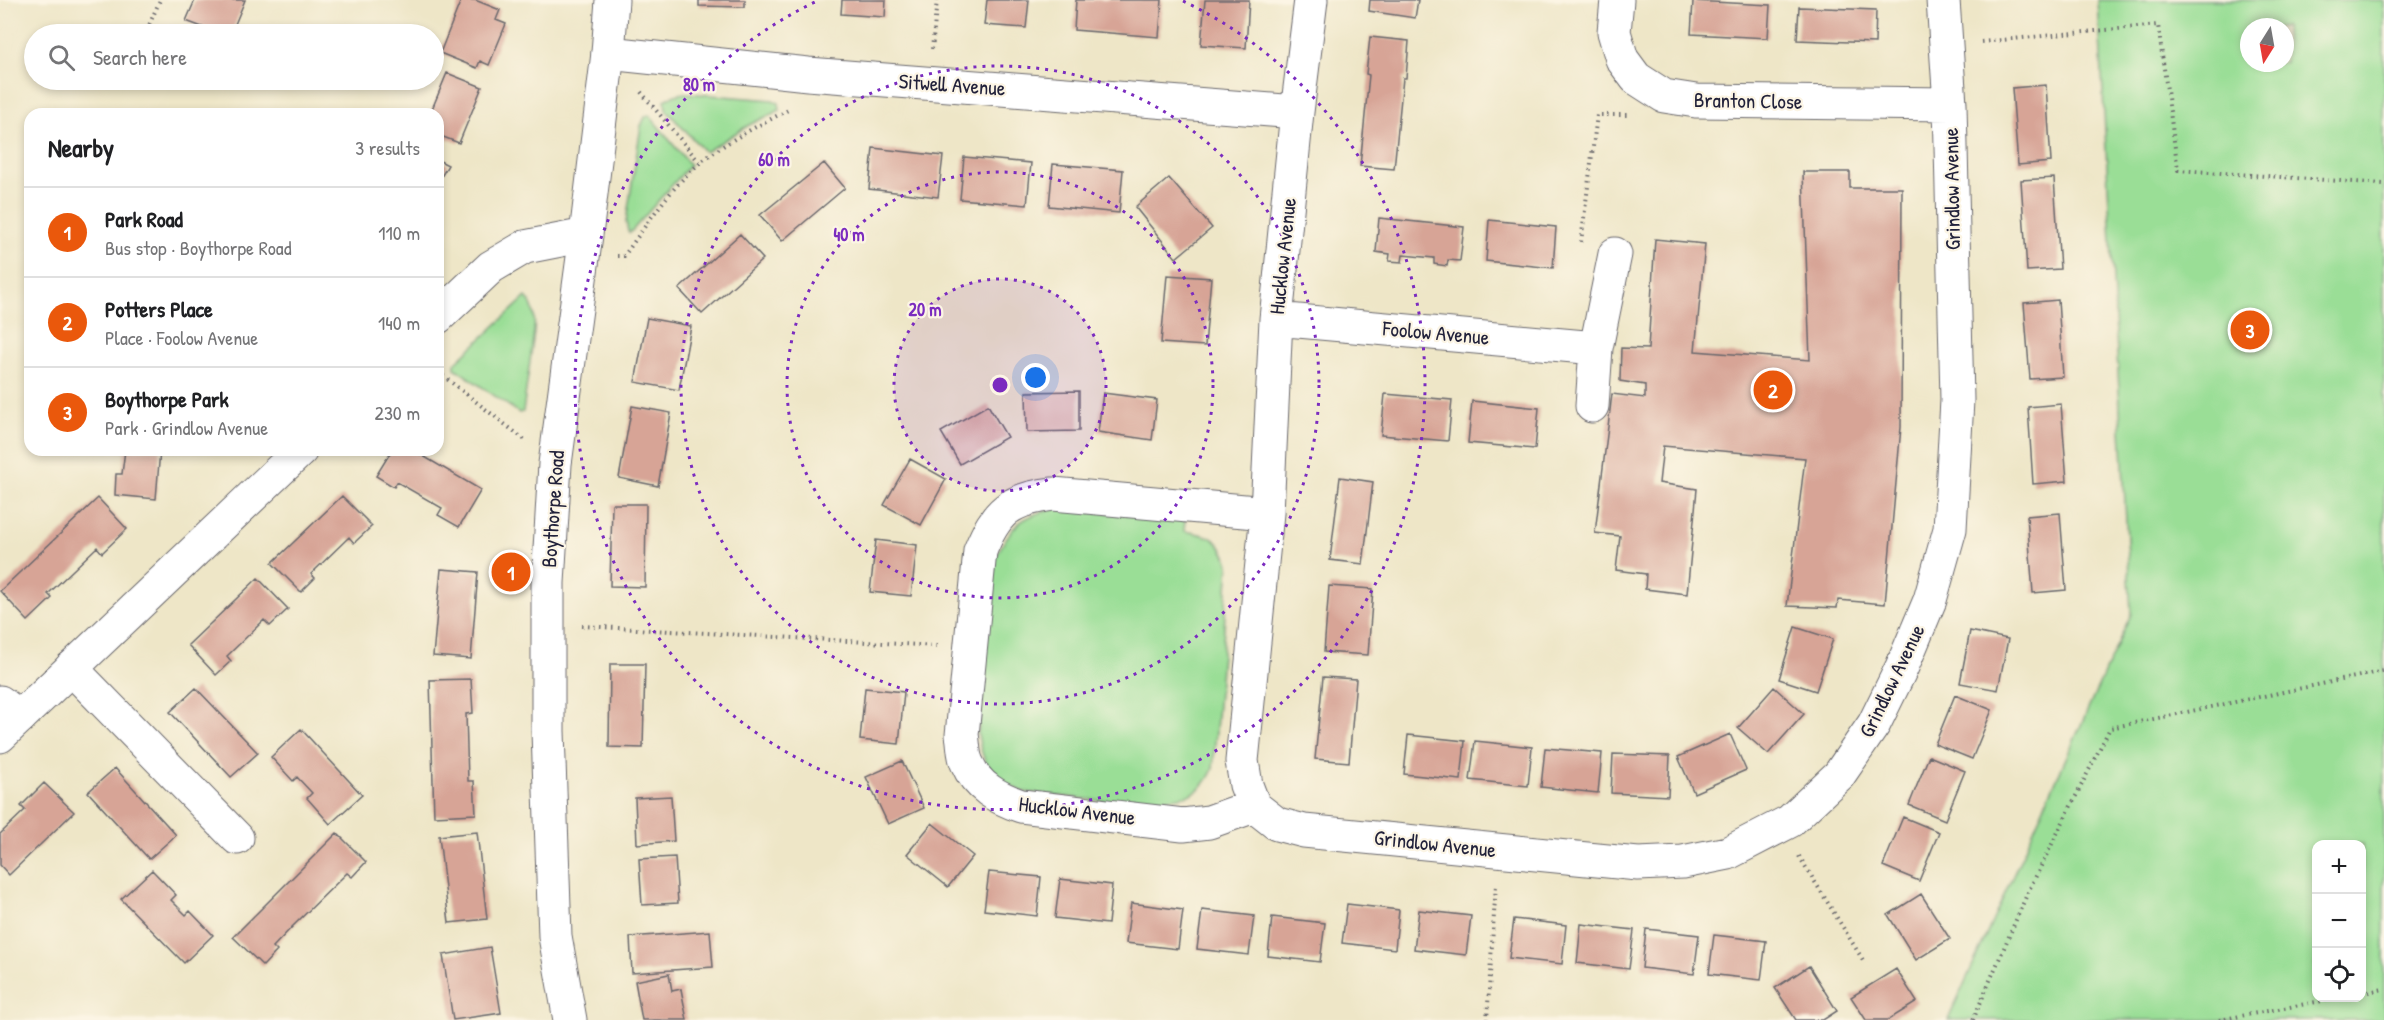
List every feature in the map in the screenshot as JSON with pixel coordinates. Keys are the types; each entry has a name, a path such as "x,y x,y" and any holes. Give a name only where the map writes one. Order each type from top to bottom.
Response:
{"street":[{"name":"Boythorpe Road","path":"570,1020 555,936 546,624 555,464 608,52 612,0"},
{"name":"Hucklow Avenue","path":"1267,513 1053,494 1027,497 1006,509 989,528 980,551 970,648 963,735 966,762 979,783 999,798 1021,806 1183,825 1209,822 1254,806 1246,785 1242,761 1267,513 1276,319 1311,0"},
{"name":"Branton Close","path":"1617,0 1614,33 1622,59 1636,78 1665,96 1696,101 1950,104"},
{"name":"Grindlow Avenue","path":"1254,806 1277,824 1304,831 1638,864 1683,862 1728,852 1791,821 1839,775 1874,724 1902,667 1930,600 1950,529 1957,400 1950,104 1943,0"},
{"name":"Sitwell Avenue","path":"608,52 808,74 1297,112"},
{"path":"444,311 491,267 525,247 584,245"},
{"path":"1592,406 1596,348 1615,254"},
{"name":"Foolow Avenue","path":"1276,319 1596,348"},
{"path":"7,718 71,668 295,456"},
{"path":"71,668 237,838"}],"path":[{"path":"150,24 160,0"},
{"path":"929,82 937,0"},
{"path":"1947,46 2158,25 2178,170 2384,184"},
{"path":"608,52 700,163"},
{"path":"584,245 624,256 663,202 700,163 744,134 794,107 808,74"},
{"path":"1580,251 1597,115 1651,116 1665,96"},
{"path":"444,377 555,464"},
{"path":"546,624 970,648"},
{"path":"1973,1020 2028,892 2110,728 2383,671"},
{"path":"1780,826 1863,960"},
{"path":"1487,1020 1499,851"},
{"path":"2366,992 2384,989"},
{"path":"2219,1020 2316,1002"}],"green space":[{"path":"2098,0 2384,0 2384,1020 1948,1020 2131,614"},
{"path":"684,93 773,100 779,103 780,110 749,125 705,152 666,110 665,100"},
{"path":"649,115 690,165 630,233 626,222 641,126 645,117"},
{"path":"526,297 533,309 534,328 523,412 519,413 455,368 455,363"},
{"path":"1059,508 1185,520 1184,531 1208,536 1218,543 1226,555 1229,564 1213,769 1197,791 1175,798 1156,799 1156,807 1024,792 997,777 986,763 978,734 995,558 1007,537 1020,523 1036,514"}],"building":[{"path":"195,0 245,0 235,24 194,24 186,21"},
{"path":"461,0 475,0 500,10 496,20 506,24 489,65 480,61 477,68 444,55 444,43"},
{"path":"699,0 745,0 745,7 699,6"},
{"path":"842,0 886,0 885,17 841,14"},
{"path":"987,0 1029,0 1026,28 984,25"},
{"path":"1076,0 1162,0 1159,37 1074,30"},
{"path":"1205,0 1249,0 1246,48 1201,45"},
{"path":"1370,0 1418,0 1415,18 1369,11"},
{"path":"1693,1 1770,5 1768,38 1691,34"},
{"path":"1799,7 1876,10 1875,43 1797,40"},
{"path":"1370,37 1409,41 1394,169 1360,166 1369,75 1366,74"},
{"path":"447,73 482,87 459,143 444,137 444,108 432,108 440,90 444,90"},
{"path":"2046,85 2051,162 2018,165 2012,88"},
{"path":"873,148 943,156 938,197 869,189"},
{"path":"964,157 1031,163 1027,205 960,199"},
{"path":"824,163 845,188 782,241 760,215"},
{"path":"1053,164 1123,170 1119,213 1049,206"},
{"path":"1803,172 1850,172 1850,188 1902,188 1901,427 1885,604 1838,600 1837,608 1787,606 1805,458 1663,446 1659,483 1697,489 1687,594 1645,589 1646,574 1616,570 1620,536 1595,533 1612,394 1645,398 1645,385 1620,381 1621,348 1648,349 1655,239 1705,244 1695,351 1810,360"},
{"path":"1169,178 1212,228 1176,258 1135,207"},
{"path":"2054,178 2060,269 2027,271 2021,180"},
{"path":"1379,218 1464,227 1460,261 1448,260 1447,266 1434,264 1434,258 1403,255 1402,262 1389,261 1390,254 1376,252"},
{"path":"1489,220 1556,227 1553,268 1486,261"},
{"path":"740,234 763,259 702,314 679,289"},
{"path":"1167,275 1211,278 1205,346 1161,343"},
{"path":"2058,300 2063,377 2030,379 2024,303"},
{"path":"647,318 691,326 679,390 635,382"},
{"path":"1079,391 1079,431 1027,432 1026,392"},
{"path":"1103,393 1157,400 1152,440 1098,432"},
{"path":"1385,394 1452,400 1448,441 1381,435"},
{"path":"1472,401 1539,408 1535,449 1468,443"},
{"path":"2061,404 2067,481 2033,484 2028,407"},
{"path":"988,405 1007,437 960,464 941,432"},
{"path":"632,406 671,413 658,486 619,478"},
{"path":"124,456 160,456 156,499 115,495 116,474 122,474"},
{"path":"388,456 423,456 481,490 459,527 438,515 442,508 397,482 394,487 376,476"},
{"path":"910,459 946,479 921,525 884,505"},
{"path":"1340,477 1373,482 1363,564 1330,560"},
{"path":"342,496 372,526 354,543 349,537 311,574 315,578 301,592 272,563"},
{"path":"98,498 127,529 102,553 97,547 48,594 52,598 28,621 0,591"},
{"path":"612,504 646,504 645,587 610,586"},
{"path":"2060,513 2066,590 2033,593 2027,516"},
{"path":"876,540 917,545 911,596 870,592"},
{"path":"441,569 478,572 471,659 433,656"},
{"path":"258,578 288,609 270,626 264,620 227,656 231,661 216,675 188,645"},
{"path":"1329,586 1373,589 1368,655 1324,652"},
{"path":"1795,627 1833,639 1816,691 1779,679"},
{"path":"1970,631 2008,639 1998,690 1960,683"},
{"path":"610,664 645,664 643,748 609,747"},
{"path":"1323,677 1356,679 1349,762 1315,759"},
{"path":"471,679 473,713 466,714 468,781 474,781 476,814 434,816 430,680"},
{"path":"1774,687 1804,714 1768,754 1738,728"},
{"path":"196,688 258,753 231,777 170,712"},
{"path":"865,688 904,692 899,744 860,740"},
{"path":"1955,695 1992,710 1972,759 1935,744"},
{"path":"301,729 362,795 330,824 307,798 312,793 297,777 293,781 271,757"},
{"path":"1730,734 1746,770 1694,793 1678,757"},
{"path":"1408,735 1465,741 1461,780 1404,774"},
{"path":"1475,741 1532,747 1528,786 1470,780"},
{"path":"1545,748 1602,753 1598,793 1541,787"},
{"path":"1613,754 1670,756 1668,796 1611,793"},
{"path":"1929,756 1965,771 1945,820 1909,805"},
{"path":"902,761 924,808 888,824 866,777"},
{"path":"115,768 176,835 149,859 88,792"},
{"path":"44,783 74,812 9,875 0,865 0,834 25,810 21,806"},
{"path":"671,796 674,841 637,844 635,798"},
{"path":"1903,817 1939,832 1919,881 1883,866"},
{"path":"932,823 973,856 948,887 907,854"},
{"path":"477,832 487,919 449,923 439,836"},
{"path":"337,833 366,862 352,877 347,873 292,927 273,947 277,951 263,966 233,937"},
{"path":"675,857 678,903 642,905 639,859"},
{"path":"152,870 176,895 171,900 186,915 190,911 213,935 184,963 121,899"},
{"path":"989,872 1041,877 1037,916 984,910"},
{"path":"1060,879 1112,885 1108,924 1055,918"},
{"path":"1921,894 1950,939 1916,960 1888,915"},
{"path":"1131,903 1183,910 1178,949 1126,943"},
{"path":"1347,904 1399,910 1395,949 1342,943"},
{"path":"1202,910 1254,916 1249,955 1197,949"},
{"path":"1419,910 1471,916 1466,955 1414,949"},
{"path":"1272,917 1325,923 1320,962 1268,956"},
{"path":"1514,919 1566,925 1562,964 1509,958"},
{"path":"1581,924 1634,930 1629,969 1577,963"},
{"path":"1646,929 1699,935 1694,974 1642,968"},
{"path":"710,931 713,967 632,973 630,937"},
{"path":"1714,935 1766,941 1761,980 1709,974"},
{"path":"490,947 501,1013 453,1020 443,955"},
{"path":"1809,966 1837,1011 1823,1020 1796,1020 1775,988"},
{"path":"1896,969 1917,1002 1888,1020 1866,1020 1851,997"},
{"path":"669,974 672,991 681,989 687,1020 642,1020 635,981"}],"place":[{"name":"Boythorpe Park","path":"2250,330"},
{"name":"Potters Place","path":"1773,390"},
{"name":"Park Road","path":"511,572"}]}
